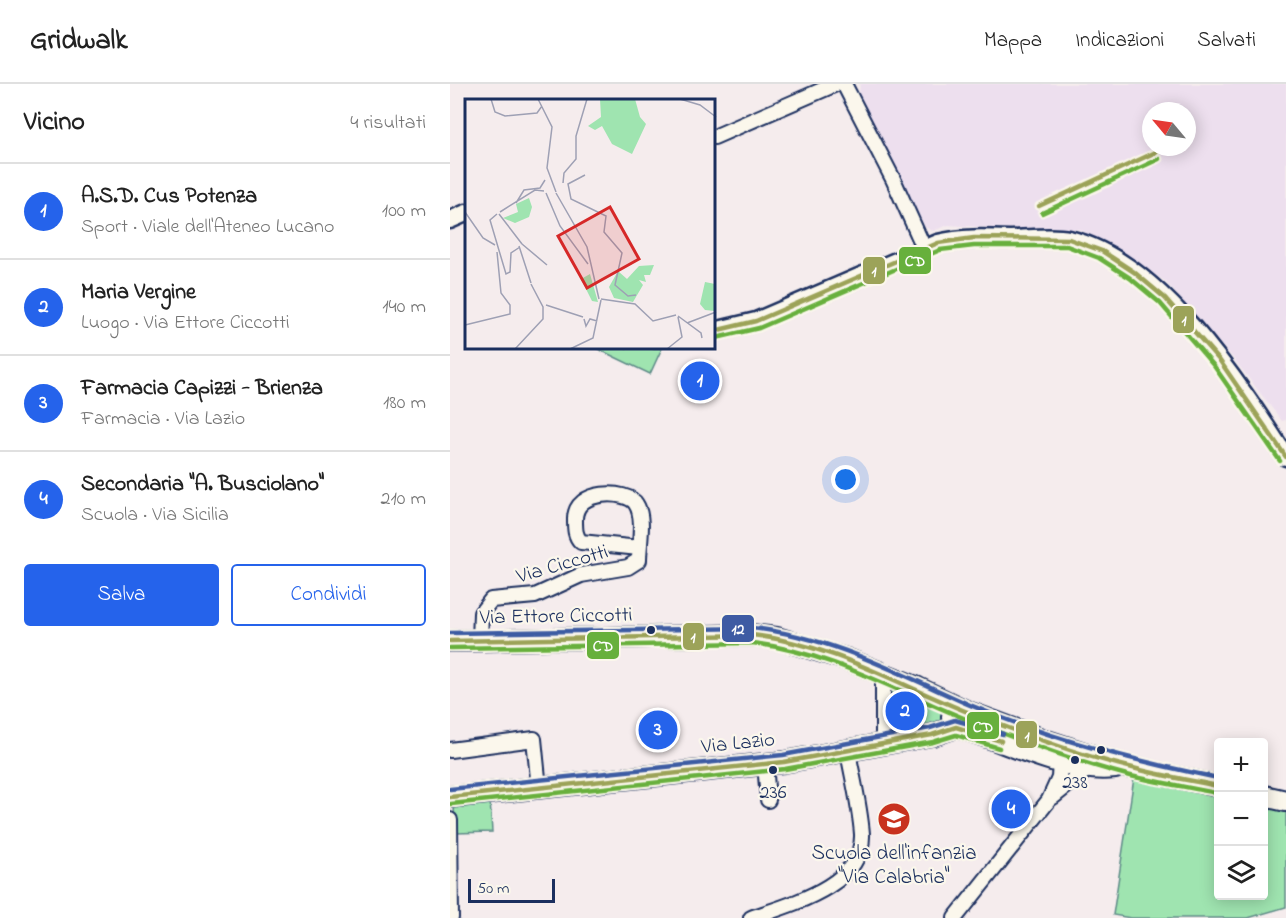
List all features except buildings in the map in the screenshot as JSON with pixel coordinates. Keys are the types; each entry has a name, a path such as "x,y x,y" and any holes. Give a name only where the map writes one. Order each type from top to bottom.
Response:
{"main road":[{"name":"Via Ettore Ciccotti","path":"450,641 752,635 777,638 883,674 940,698 960,719"},
{"name":"Via Lazio","path":"450,797 848,752 942,733 960,719"},
{"path":"960,719 1060,761 1089,768 1127,767"},
{"path":"960,719 1127,767 1214,785"},
{"path":"1268,797 1286,801"}],"street":[{"path":"716,136 836,84"},
{"path":"844,84 893,179 924,248"},
{"path":"450,220 465,213"},
{"path":"716,331 756,321 924,248 956,238 1068,239 1097,250 1132,271 1157,290 1236,379 1286,457"},
{"name":"Via Ciccotti","path":"480,640 481,613 486,603 491,600 535,596 580,575 628,567 639,560 640,521 637,505 632,500 619,495 584,499 577,505 575,529 581,542 639,548"},
{"path":"883,674 883,744"},
{"path":"450,750 534,739 538,788"},
{"path":"751,918 815,895 852,865 862,836 848,752"},
{"path":"955,918 1048,800 1059,778 1060,761"},
{"path":"765,763 768,800"},
{"path":"1048,800 1089,768"},
{"path":"450,820 452,918"}],"shaded area":[{"path":"860,84 1286,84 1286,420 1282,421 1233,358 1165,281 1080,229 1030,230 948,225 933,231 925,227 859,94"}],"green space":[{"path":"600,350 661,350 650,374"},
{"path":"887,687 941,708 944,717 939,722 889,731"},
{"path":"1134,778 1214,794 1214,900 1268,900 1268,804 1286,808 1286,907 1248,918 1131,918 1113,915"},
{"path":"490,800 492,832 455,833 454,802"}],"transit line":[{"name":"1","path":"1039,206 1147,156"},
{"name":"CD","path":"1042,213 1159,159"},
{"name":"1","path":"716,331 756,321 938,243 974,238 1069,239 1102,251 1134,272 1165,298 1220,361 1286,457"},
{"name":"CD","path":"716,338 759,328 940,250 974,246 1067,246 1099,258 1130,278 1160,303 1214,366 1280,461"},
{"name":"12","path":"450,633 752,628 781,632 864,658 970,705 1061,739 1214,777"},
{"name":"1","path":"450,641 752,635 781,640 863,666 970,713 1068,749 1140,770 1214,785"},
{"name":"CD","path":"450,648 752,643 780,648 862,674 966,719 1066,757 1127,775 1214,793"},
{"name":"12","path":"450,789 783,755 930,728 955,720 1003,734"},
{"name":"1","path":"450,797 784,762 932,735 956,727 1001,741"},
{"name":"CD","path":"451,804 785,769 933,742 956,735 999,748"}],"place":[{"name":"A.S.D. Cus Potenza","path":"700,381"},
{"name":"Maria Vergine","path":"905,711"},
{"name":"Farmacia Capizzi - Brienza","path":"658,730"},
{"name":"238","path":"1075,760"},
{"name":"236","path":"773,770"},
{"name":"Secondaria \"A. Busciolano\"","path":"1011,809"},
{"name":"Scuola dell'infanzia \"Via Calabria\"","path":"894,819"}]}
